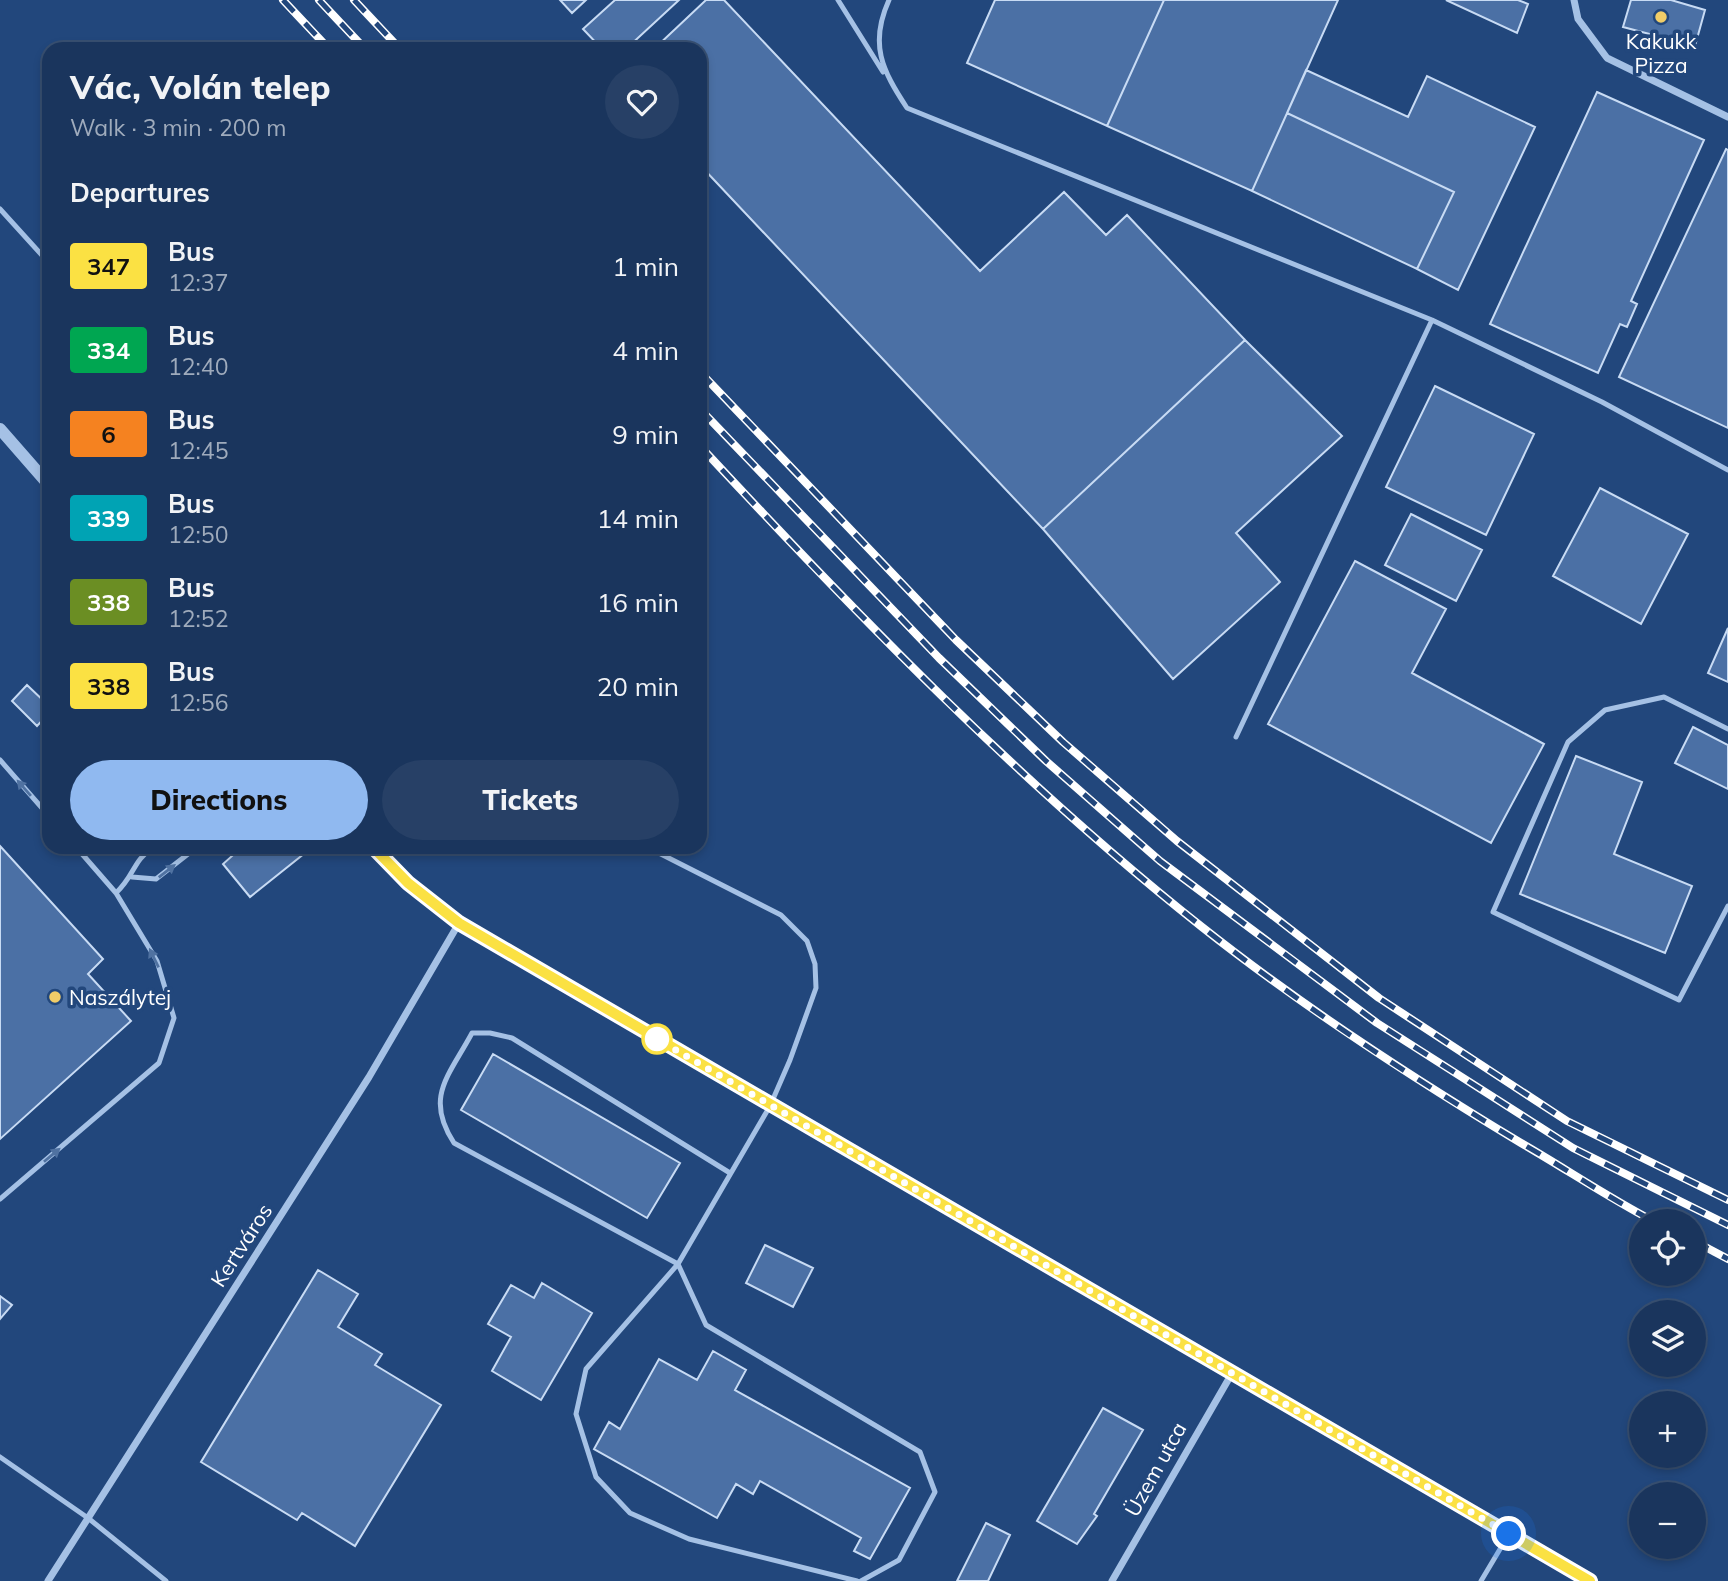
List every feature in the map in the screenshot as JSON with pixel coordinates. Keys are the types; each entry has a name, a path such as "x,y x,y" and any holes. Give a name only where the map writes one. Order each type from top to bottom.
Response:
{"street":[{"path":"1574,0 1578,19 1606,58 1728,117"},
{"path":"0,429 42,477"},
{"path":"380,854 408,883 459,923 1231,1375 1590,1581"},
{"name":"Kertváros","path":"48,1581 369,1077 459,923"},
{"name":"Üzem utca","path":"1112,1581 1231,1375"}],"lane":[{"path":"838,0 907,108 1432,320 1602,402 1728,470"},
{"path":"884,74 878,24 889,0"},
{"path":"0,209 42,255"},
{"path":"1236,737 1432,320"},
{"path":"1728,729 1664,697 1605,710 1568,742 1493,912 1679,1000 1728,908"},
{"path":"0,760 42,808"},
{"path":"0,1199 159,1063 174,1018 157,961 116,893 82,854"},
{"path":"116,893 132,877 137,859 144,854"},
{"path":"132,877 156,880 188,854"},
{"path":"661,854 781,915 807,941 815,964 816,988 770,1106 678,1265 586,1369 576,1414 596,1477 630,1513 688,1539 859,1581 899,1560 935,1492 920,1452 706,1325 678,1265 454,1143 441,1123 438,1096 471,1033 490,1033 512,1038 730,1173"},
{"path":"0,1457 88,1518 166,1581"},
{"path":"1481,1581 1509,1534"}],"building":[{"path":"560,0 586,0 572,13"},
{"path":"615,0 679,0 634,42 595,42 583,29"},
{"path":"706,0 724,0 980,271 1064,192 1106,235 1127,215 1245,340 1043,529 707,172 707,42 661,42"},
{"path":"995,0 1164,0 1107,126 967,63"},
{"path":"1164,0 1338,0 1252,191 1107,126"},
{"path":"1446,0 1518,0 1528,4 1517,33"},
{"path":"1631,0 1671,0 1705,10 1695,46 1623,27"},
{"path":"1306,70 1408,117 1427,76 1535,127 1458,290 1417,269 1454,192 1287,113"},
{"path":"1597,92 1704,140 1631,301 1637,304 1627,327 1620,324 1598,373 1490,324"},
{"path":"1287,113 1454,192 1417,269 1252,191"},
{"path":"1726,149 1728,150 1728,428 1619,377"},
{"path":"1245,340 1342,436 1236,533 1280,582 1173,679 1043,529"},
{"path":"1435,386 1534,434 1486,535 1386,487"},
{"path":"1600,488 1688,534 1641,624 1553,576"},
{"path":"1411,514 1482,550 1456,601 1385,565"},
{"path":"1355,561 1446,609 1412,673 1544,744 1491,843 1268,724"},
{"path":"1728,628 1728,682 1708,673"},
{"path":"27,685 42,699 42,721 37,726 12,701"},
{"path":"1693,727 1728,745 1728,789 1675,763"},
{"path":"1576,756 1642,782 1614,854 1692,886 1665,953 1520,894"},
{"name":"Naszálytej","path":"0,846 103,959 88,974 131,1021 0,1139"},
{"path":"234,854 304,854 250,897 223,864"},
{"path":"493,1054 680,1163 647,1218 461,1110"},
{"path":"765,1245 813,1268 793,1307 746,1283"},
{"path":"318,1270 358,1294 338,1327 382,1354 375,1365 441,1405 355,1546 302,1513 297,1520 201,1462"},
{"path":"542,1283 592,1313 541,1400 492,1371 511,1337 488,1324 511,1285 534,1298"},
{"path":"0,1296 12,1305 0,1319"},
{"path":"713,1351 746,1370 735,1390 910,1488 870,1559 854,1551 861,1538 760,1481 753,1494 736,1484 717,1518 594,1449 609,1422 620,1429 659,1359 697,1380"},
{"path":"1103,1408 1143,1430 1094,1514 1097,1516 1077,1544 1037,1521"},
{"path":"986,1523 1010,1535 988,1581 957,1581"}],"railway":[{"path":"283,0 322,42"},
{"path":"319,0 358,42"},
{"path":"354,0 393,42"},
{"path":"707,379 956,640 1063,742 1177,841 1379,998 1567,1121 1728,1200"},
{"path":"707,416 939,658 1046,761 1160,861 1377,1023 1573,1148 1728,1225"},
{"path":"707,453 942,696 1069,815 1202,927 1318,1013 1398,1067 1632,1209"},
{"path":"1706,1247 1728,1259"}],"bus line":[{"name":"347","path":"380,854 408,883 459,923 1231,1375 1590,1581"}],"place":[{"name":"Kakukk Pizza","path":"1661,17"},
{"name":"Naszálytej","path":"55,997"}],"route":[{"path":"657,1039 650,1035 1231,1375 1509,1534"}]}
